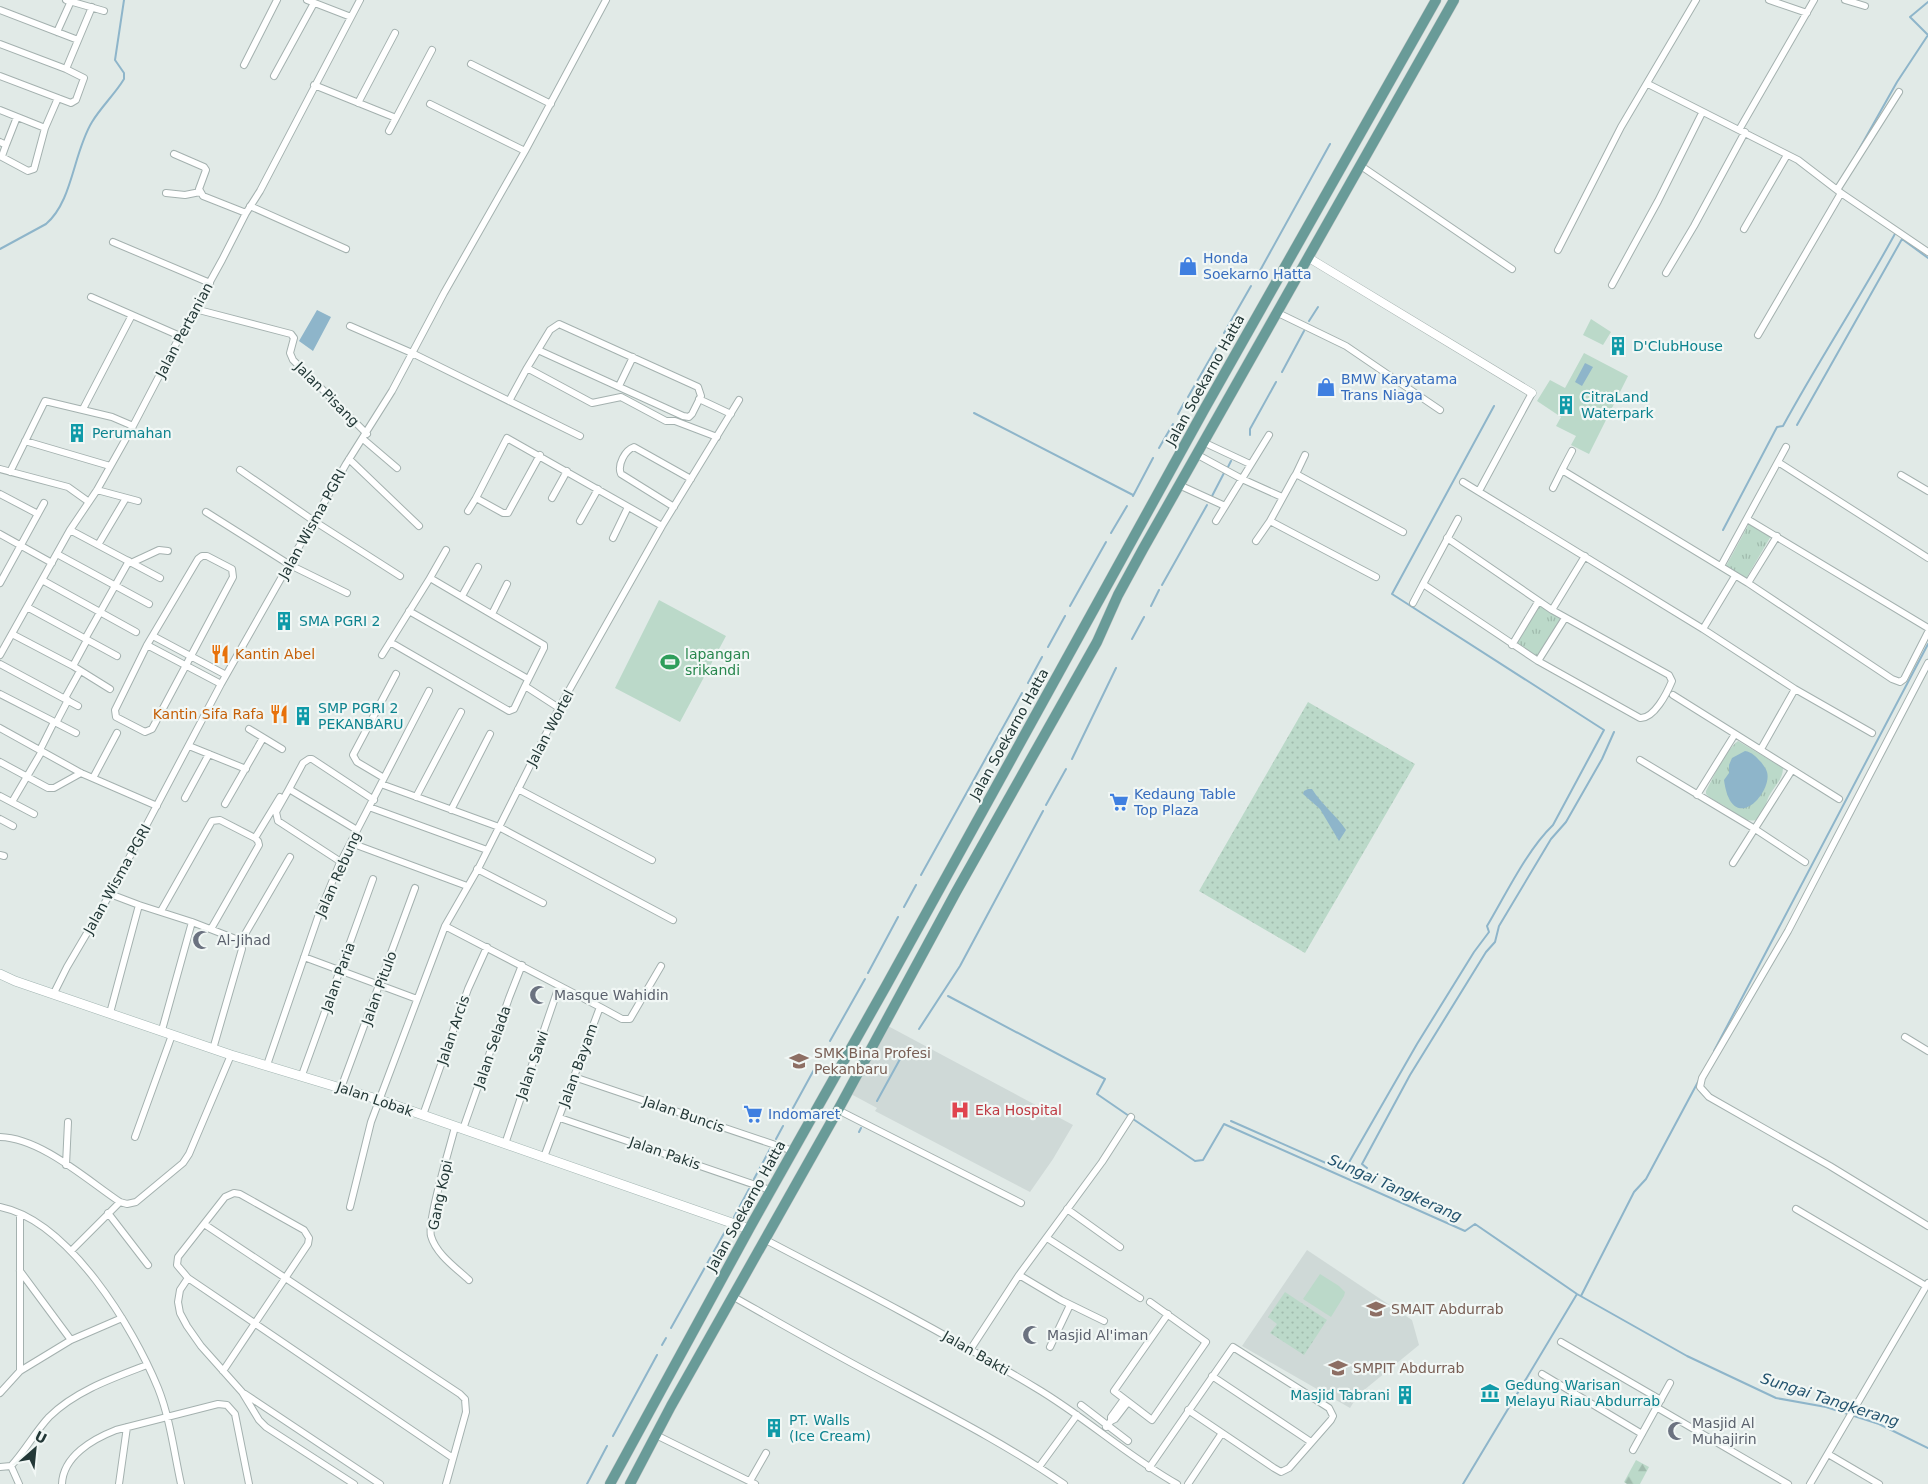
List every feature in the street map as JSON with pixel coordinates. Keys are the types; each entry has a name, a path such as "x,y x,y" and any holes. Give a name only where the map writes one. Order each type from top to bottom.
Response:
{"main road":[{"name":"Jalan Soekarno Hatta","path":"610,1484 770,1190 1205,408 1436,0"},
{"name":"Jalan Soekarno Hatta","path":"630,1484 732,1296 838,1110 956,892 1098,642 1118,595 1196,454 1278,313 1454,0"},
{"path":"1409,48 1423,56"},
{"path":"941,884 956,892"},
{"name":"Jalan Lobak","path":"0,974 15,981 231,1055 380,1100 749,1229"}],"street":[{"path":"244,65 277,0"},
{"name":"Jalan Pertanian","path":"0,655 70,530 97,490 133,426 246,213 260,191 360,0"},
{"name":"Jalan Wisma PGRI","path":"54,993 110,894 220,684 290,565 349,459 392,391 526,151 606,0"},
{"path":"1558,250 1622,127 1696,0"},
{"path":"1769,0 1807,12"},
{"path":"1666,273 1694,226 1742,131 1814,0"},
{"path":"1845,0 1865,6"},
{"path":"57,32 69,1 104,11"},
{"path":"274,76 311,2 350,17"},
{"path":"66,69 92,7"},
{"path":"0,10 78,40"},
{"path":"358,103 395,33"},
{"path":"0,44 66,69 82,76 84,80 75,102 71,103 0,76"},
{"path":"389,131 432,50"},
{"path":"471,64 551,104"},
{"path":"1648,84 1798,160 1839,192 1928,252"},
{"path":"314,85 396,118"},
{"path":"1758,335 1839,192 1899,92"},
{"path":"17,116 3,143 1,156 28,171 33,170 45,128 58,98"},
{"path":"430,104 526,151"},
{"path":"0,110 45,128"},
{"path":"1612,285 1702,113"},
{"path":"174,154 204,167 206,170 200,185 200,192 203,196 246,213"},
{"path":"1744,229 1787,155"},
{"path":"1361,166 1512,269"},
{"path":"166,193 185,195 200,192"},
{"path":"250,206 346,249"},
{"path":"113,242 210,283"},
{"path":"1309,258 1532,393 1479,491"},
{"path":"91,296 180,336"},
{"name":"Jalan Pisang","path":"195,309 291,334 294,340 290,353 293,360 365,436"},
{"path":"1278,313 1346,346 1440,410"},
{"path":"82,409 132,315"},
{"path":"509,401 527,368 550,330 559,324 698,387 701,396 689,417 538,350"},
{"path":"350,326 412,353 580,436"},
{"path":"619,386 633,357"},
{"path":"527,368 592,403 621,397 666,421 675,421 717,437"},
{"path":"699,399 731,414"},
{"name":"Jalan Wortel","path":"350,1207 366,1139 445,926 487,850 559,708 662,526 739,400"},
{"path":"10,472 43,403 49,401 82,409 112,417 133,426"},
{"path":"1216,521 1269,435"},
{"path":"365,436 397,468"},
{"path":"468,511 507,438 540,455 662,526"},
{"path":"25,441 110,466"},
{"path":"1203,442 1250,464"},
{"path":"674,507 621,474 620,466 625,455 630,448 634,447 691,479"},
{"path":"1722,566 1786,447"},
{"path":"1553,488 1572,451"},
{"path":"1196,454 1242,479 1282,497"},
{"path":"476,498 503,513 508,513 540,455"},
{"path":"1256,541 1270,521 1305,455"},
{"path":"349,459 419,526"},
{"path":"1778,462 1928,558"},
{"path":"0,469 68,487 89,502"},
{"path":"240,470 314,521 400,576"},
{"path":"1562,470 1722,566 1897,681 1902,681 1928,630 1747,519"},
{"path":"552,498 567,471"},
{"path":"1296,474 1403,532"},
{"path":"1901,475 1928,491"},
{"path":"1463,482 1703,629 1795,689 1872,733"},
{"path":"1179,485 1225,506"},
{"path":"580,521 598,489"},
{"path":"97,490 138,501"},
{"path":"0,494 38,514"},
{"path":"98,545 126,498"},
{"path":"1,579 44,503"},
{"path":"613,538 628,507"},
{"path":"206,512 290,565 346,593"},
{"path":"1413,603 1458,519"},
{"path":"1270,521 1376,577"},
{"path":"70,530 160,578"},
{"path":"0,534 52,564"},
{"path":"1748,583 1776,536"},
{"path":"1423,584 1512,645 1640,718 1646,718 1652,714 1670,687 1672,681 1669,676 1538,602 1447,538"},
{"path":"73,666 99,611 130,562 161,549 168,551"},
{"path":"382,655 446,550"},
{"path":"57,554 150,604"},
{"path":"202,556 207,556 232,569 234,574 186,666 150,730 145,732 116,717 115,710 153,636 198,559 202,556"},
{"path":"1552,610 1585,556"},
{"path":"462,596 478,567"},
{"path":"1703,629 1735,576"},
{"path":"390,642 509,711 514,709 544,646 430,578"},
{"path":"42,580 136,632"},
{"path":"492,614 508,584"},
{"path":"1512,645 1538,602"},
{"path":"27,608 117,656"},
{"path":"409,611 528,679"},
{"path":"1538,661 1564,618"},
{"path":"12,634 73,666 110,689"},
{"path":"153,636 226,675"},
{"path":"147,645 220,684"},
{"path":"1928,663 1788,930 1702,1078 1700,1087 1709,1097 1830,1166 1928,1226"},
{"path":"0,664 78,706"},
{"path":"12,802 27,777 80,671"},
{"path":"396,674 353,755 357,762 383,781 416,797 499,827 672,920"},
{"path":"525,686 559,708"},
{"path":"1760,749 1795,689"},
{"name":"Jalan Rebung","path":"267,1065 304,957 340,862 374,800 429,691"},
{"path":"0,694 76,733"},
{"path":"1673,694 1839,799"},
{"path":"416,797 460,712"},
{"path":"0,728 81,773 157,806"},
{"path":"249,729 282,749"},
{"path":"93,778 117,733"},
{"path":"450,810 490,734"},
{"path":"1697,795 1736,734"},
{"path":"225,804 263,738"},
{"path":"189,746 246,769"},
{"path":"185,798 209,754"},
{"path":"340,862 278,821 276,812 303,763 309,759 312,759 374,800"},
{"path":"1640,760 1755,829 1805,862"},
{"path":"0,762 48,788 54,788 81,773"},
{"path":"255,838 300,763"},
{"path":"1733,863 1792,770"},
{"path":"289,789 357,830"},
{"path":"518,789 652,860"},
{"path":"0,797 34,814"},
{"path":"370,807 487,850"},
{"path":"0,819 13,826"},
{"path":"162,911 214,820 220,820 255,838 259,843 210,929"},
{"path":"351,843 467,886"},
{"path":"213,1048 242,949 240,941 290,857"},
{"path":"477,869 543,903"},
{"name":"Jalan Paria","path":"302,1075 373,879"},
{"name":"Jalan Pitulo","path":"341,1088 415,888"},
{"path":"110,894 162,911 240,941"},
{"path":"110,1013 139,905"},
{"path":"162,1030 192,922"},
{"path":"445,926 600,1007"},
{"name":"Jalan Arcis","path":"423,1115 468,990 487,947"},
{"path":"304,957 417,999"},
{"name":"Jalan Selada","path":"459,1128 522,966"},
{"name":"Jalan Bayam","path":"544,1157 600,1007 622,1019 630,1019 661,966"},
{"name":"Jalan Sawi","path":"505,1144 559,986"},
{"path":"135,1137 172,1035"},
{"path":"1905,1037 1928,1051"},
{"path":"0,1137 20,1140 34,1146 66,1165 120,1202 132,1204 140,1200 186,1158 194,1144 231,1055"},
{"name":"Jalan Buncis","path":"574,1077 793,1151"},
{"path":"838,1110 1021,1203"},
{"path":"970,1350 1019,1275 1107,1155 1131,1117"},
{"name":"Jalan Pakis","path":"560,1118 770,1190"},
{"path":"66,1165 68,1122"},
{"name":"Gang Kopi","path":"459,1128 433,1214 430,1232 432,1240 442,1255 469,1280"},
{"path":"223,1371 254,1323 308,1244 309,1238 304,1230 240,1194 234,1193 225,1197 178,1257 178,1265 188,1278 254,1323 453,1458"},
{"path":"71,1251 120,1202"},
{"path":"0,1207 20,1214 55,1236 71,1251 122,1318 158,1387 167,1416 181,1484"},
{"path":"1067,1209 1120,1247"},
{"path":"1796,1209 1927,1284 1810,1484"},
{"path":"108,1213 148,1265"},
{"path":"20,1214 20,1371"},
{"path":"204,1224 460,1394 467,1405 446,1484"},
{"path":"1047,1238 1140,1298"},
{"name":"Jalan Bakti","path":"764,1239 1037,1388 1102,1432 1149,1468 1177,1484"},
{"path":"20,1272 71,1340"},
{"path":"1019,1275 1070,1305 1104,1321"},
{"path":"188,1278 178,1295 180,1313 193,1336 242,1392 263,1425 354,1484"},
{"path":"732,1296 873,1375 945,1412 1039,1467 1064,1484"},
{"path":"1150,1302 1168,1314 1206,1342 1152,1420 1114,1391 1168,1314"},
{"path":"1050,1347 1070,1305"},
{"path":"0,1393 20,1371 71,1340 122,1318"},
{"path":"1562,1342 1661,1400"},
{"path":"1149,1468 1188,1410 1233,1347 1329,1408 1332,1413 1331,1420 1289,1468 1280,1472 1188,1410"},
{"path":"0,1467 11,1466 46,1421 63,1405 100,1384 147,1365"},
{"path":"1542,1374 1642,1434"},
{"path":"1212,1376 1311,1442"},
{"path":"1632,1450 1670,1383"},
{"path":"242,1392 380,1484"},
{"path":"1102,1432 1109,1423 1111,1416 1126,1401"},
{"path":"62,1484 66,1467 84,1448 108,1433 213,1404 227,1405 235,1414 249,1484"},
{"path":"1081,1406 1109,1423 1128,1441"},
{"path":"1656,1407 1788,1484"},
{"path":"1039,1467 1077,1415"},
{"path":"119,1484 127,1427"},
{"path":"1188,1484 1222,1433"},
{"path":"656,1435 752,1483 766,1453"},
{"path":"1828,1454 1879,1484"},
{"path":"11,1466 19,1484"}],"shaded area":[{"name":"Eka Hospital","path":"888,1026 1073,1125 1053,1159 1030,1192 875,1111 877,1108 849,1093"},
{"path":"1307,1250 1412,1320 1419,1345 1358,1395 1350,1408 1242,1346"}],"green space":[{"path":"1591,319 1611,332 1603,345 1583,335"},
{"path":"1584,353 1628,376 1589,454 1571,445 1576,436 1556,426 1561,417 1537,401 1550,380 1565,388"},
{"path":"1750,522 1771,536 1747,577 1744,578 1726,566"},
{"name":"lapangan srikandi","path":"659,600 726,636 680,722 615,688"},
{"path":"1539,604 1562,619 1538,659 1514,645"},
{"path":"1308,702 1415,764 1305,953 1199,891"},
{"path":"1738,741 1783,768 1782,776 1769,796 1760,817 1751,821 1741,817 1706,794 1720,764"},
{"path":"1320,1274 1345,1292 1331,1317 1303,1299"},
{"path":"1285,1292 1327,1320 1304,1355 1270,1333 1277,1324 1268,1317"},
{"path":"1636,1460 1649,1467 1640,1484 1627,1484 1624,1482"}],"water":[{"path":"317,310 331,317 313,351 299,341"},
{"path":"1585,363 1593,367 1582,386 1575,382"},
{"path":"1745,751 1761,762 1767,771 1767,780 1764,790 1758,799 1751,805 1743,808 1735,806 1728,797 1724,780 1729,773 1729,765 1732,758"},
{"path":"1308,789 1312,789 1346,830 1339,841 1320,809 1303,794"}],"waterway":[{"path":"0,249 46,224 55,214 62,203 92,122 124,79 124,73 115,60 124,0"},
{"path":"1857,153 1897,82 1928,35 1910,17 1928,2"},
{"path":"1257,276 1330,144"},
{"path":"1723,530 1777,427 1783,426 1896,232"},
{"path":"1797,425 1902,239 1928,258"},
{"path":"1224,333 1251,286"},
{"path":"1309,321 1318,307"},
{"path":"1282,372 1304,331"},
{"path":"1188,397 1219,343"},
{"path":"1250,435 1250,429 1276,382"},
{"path":"1178,414 1184,403"},
{"path":"1231,1121 1344,1171 1417,1044 1474,952 1489,932 1487,926 1517,873 1534,847 1553,825 1604,730 1392,594 1494,406"},
{"path":"974,413 1133,495"},
{"path":"1159,448 1173,424"},
{"path":"1133,496 1153,458"},
{"path":"1228,467 1231,461"},
{"path":"1211,498 1224,473"},
{"path":"1162,585 1207,505"},
{"path":"1111,533 1127,506"},
{"path":"1070,606 1106,542"},
{"path":"1151,606 1159,590"},
{"path":"1048,647 1065,616"},
{"path":"1132,639 1144,617"},
{"path":"1714,1051 1928,644"},
{"path":"1028,683 1042,657"},
{"path":"1072,759 1116,668"},
{"path":"921,875 1022,693"},
{"path":"1367,1168 1362,1164 1410,1075 1486,952 1495,942 1499,926 1551,839 1566,822 1602,759 1614,732"},
{"path":"1046,805 1066,769"},
{"path":"919,1029 960,966 1043,811"},
{"path":"904,907 916,885"},
{"path":"868,973 898,917"},
{"path":"830,1041 865,979"},
{"name":"Sungai Tangkerang","path":"948,996 1105,1079 1097,1094 1129,1116"},
{"path":"877,1101 905,1050"},
{"path":"821,1056 824,1051"},
{"path":"793,1108 816,1066"},
{"path":"1581,1296 1634,1192 1646,1179 1699,1080"},
{"name":"Sungai Tangkerang","path":"1133,1119 1195,1161 1203,1160 1224,1124 1465,1231 1475,1224 1577,1294 1687,1356 1776,1398 1826,1407 1879,1424 1928,1448"},
{"path":"776,1139 783,1126"},
{"path":"859,1132 861,1128"},
{"path":"754,1179 770,1149"},
{"path":"734,1217 749,1189"},
{"path":"671,1328 727,1228"},
{"path":"1463,1484 1577,1294"},
{"path":"662,1345 666,1338"},
{"path":"613,1436 657,1355"},
{"path":"587,1484 607,1446"}],"place":[{"name":"Honda Soekarno Hatta","path":"1188,266"},
{"name":"D'ClubHouse","path":"1618,346"},
{"name":"BMW Karyatama Trans Niaga","path":"1326,387"},
{"name":"CitraLand Waterpark","path":"1566,405"},
{"name":"Perumahan","path":"77,433"},
{"name":"SMA PGRI 2","path":"284,621"},
{"name":"Kantin Abel","path":"220,654"},
{"name":"lapangan srikandi","path":"670,662"},
{"name":"Kantin Sifa Rafa","path":"279,714"},
{"name":"SMP PGRI 2 PEKANBARU","path":"303,716"},
{"name":"Kedaung Table Top Plaza","path":"1119,802"},
{"name":"Al-Jihad","path":"202,940"},
{"name":"Masque Wahidin","path":"539,995"},
{"name":"SMK Bina Profesi Pekanbaru","path":"799,1061"},
{"name":"Eka Hospital","path":"960,1110"},
{"name":"Indomaret","path":"753,1114"},
{"name":"SMAIT Abdurrab","path":"1376,1309"},
{"name":"Masjid Al'iman","path":"1032,1335"},
{"name":"SMPIT Abdurrab","path":"1338,1368"},
{"name":"Gedung Warisan Melayu Riau Abdurrab","path":"1490,1393"},
{"name":"Masjid Tabrani","path":"1405,1395"},
{"name":"PT. Walls (Ice Cream)","path":"774,1428"},
{"name":"Masjid Al Muhajirin","path":"1677,1431"}]}
